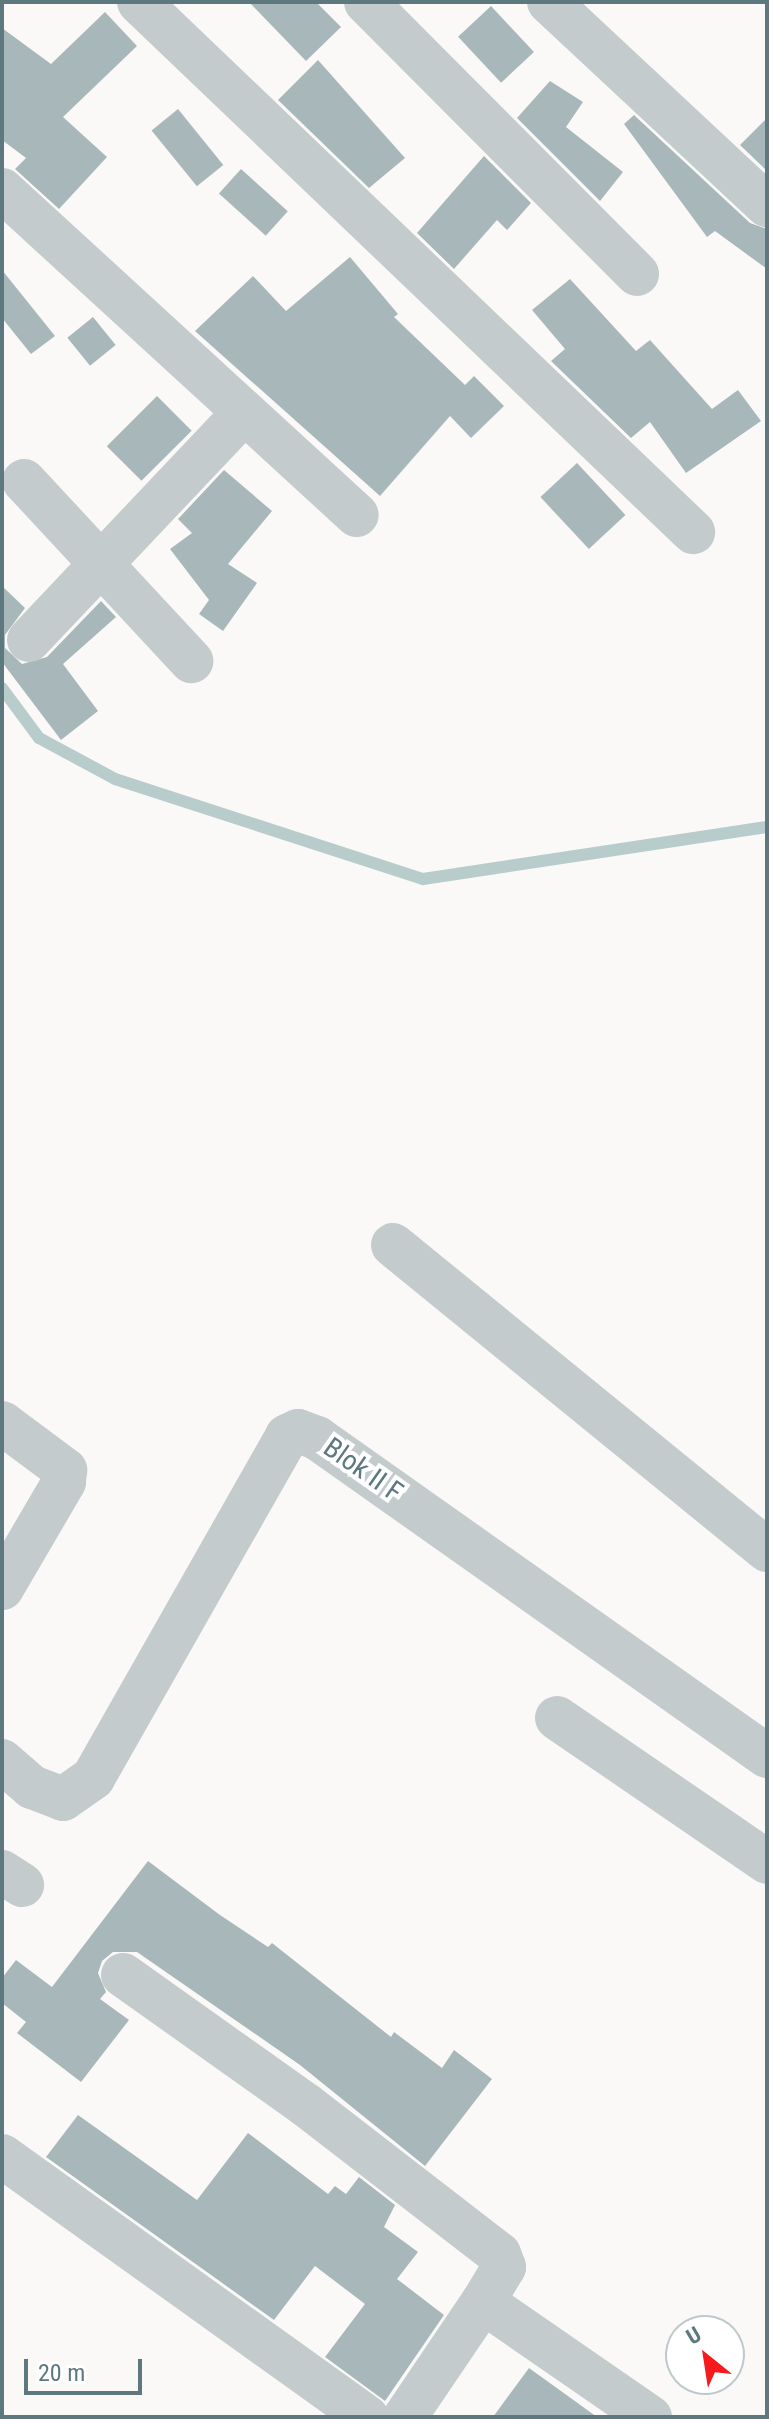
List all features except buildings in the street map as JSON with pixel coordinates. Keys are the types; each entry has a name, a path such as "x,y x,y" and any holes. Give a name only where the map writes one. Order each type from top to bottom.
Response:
{"street":[{"path":"139,2 693,532"},
{"path":"366,2 637,274"},
{"path":"549,2 767,205"},
{"path":"2,190 243,414 357,515"},
{"path":"29,640 104,565 243,414"},
{"path":"24,481 191,661"},
{"path":"393,1245 767,1550"},
{"path":"2,1423 65,1470 64,1482 2,1588"},
{"name":"Blok II F","path":"2,1761 32,1787 63,1799 93,1778 287,1436 298,1431 317,1438 767,1756"},
{"path":"557,1718 767,1862"},
{"path":"123,1975 306,2105 499,2254 504,2267 405,2417"},
{"path":"2,2156 345,2411"},
{"path":"483,2302 650,2417"}],"waterway":[{"path":"2,688 39,738 115,779 423,879 767,827"}]}
